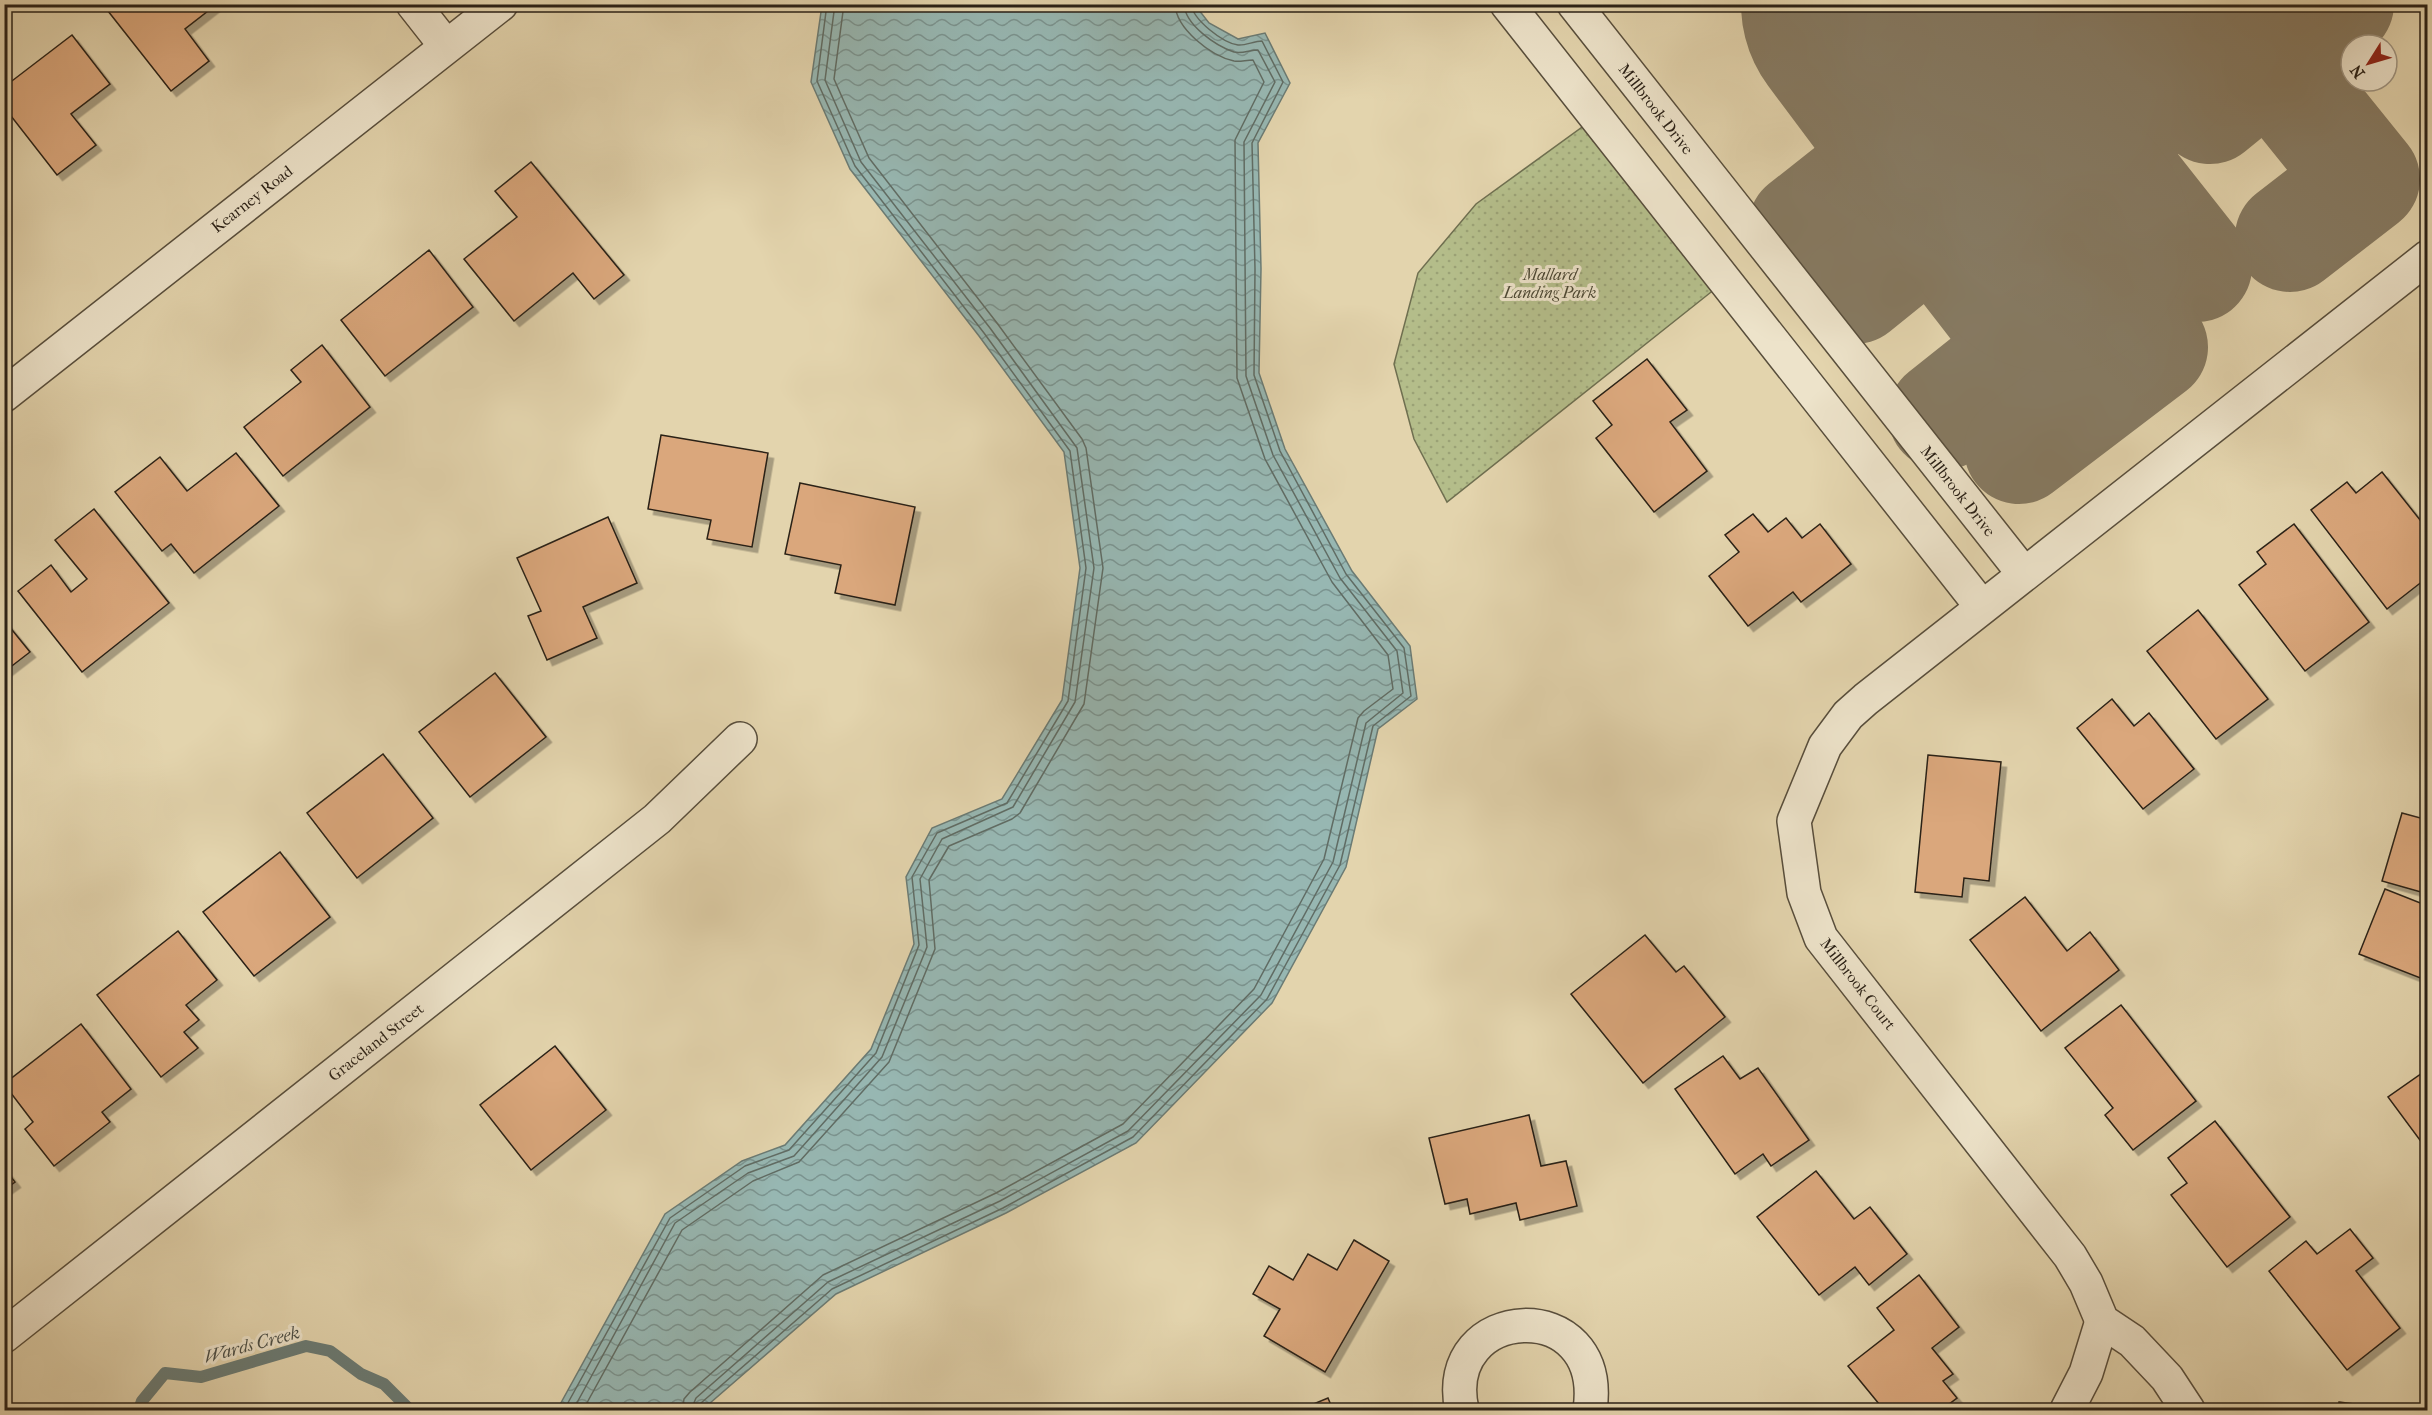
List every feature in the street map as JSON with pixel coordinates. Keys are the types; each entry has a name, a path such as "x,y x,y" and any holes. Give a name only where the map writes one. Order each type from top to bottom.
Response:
{"street":[{"path":"413,4 446,46"},
{"name":"Kearney Road","path":"4,395 501,4"},
{"path":"1507,4 1982,607"},
{"name":"Millbrook Drive","path":"1574,4 2024,574"},
{"path":"2024,574 2427,257"},
{"name":"Millbrook Court","path":"2024,574 1866,699 1848,716 1825,746 1794,821 1803,892 1821,938 2070,1256 2086,1283 2102,1321"},
{"name":"Graceland Street","path":"4,1336 657,819 740,739"},
{"path":"2067,1410 2086,1373 2102,1321 2139,1348 2167,1378 2188,1410"},
{"path":"1462,1410 1459,1386 1464,1364 1478,1345 1496,1331 1518,1324 1541,1326 1562,1335 1579,1351 1589,1370 1593,1391 1590,1410"}],"green space":[{"name":"Mallard Landing Park","path":"1596,117 1725,281 1447,502 1414,439 1394,364 1418,273 1476,204"}],"water":[{"path":"822,5 1195,5 1209,23 1238,39 1265,33 1290,83 1258,143 1261,269 1259,373 1285,449 1352,571 1410,646 1417,699 1378,729 1346,867 1272,1003 1136,1143 1006,1213 836,1294 702,1410 557,1410 665,1214 742,1161 785,1145 871,1049 914,944 906,877 932,828 1002,799 1062,700 1080,568 1064,452 979,336 850,169 811,82"}],"building":[{"path":"116,4 217,4 185,29 209,61 171,91 108,11"},
{"path":"72,35 110,84 71,114 96,145 57,175 4,107 4,87"},
{"path":"531,162 624,275 594,299 573,273 514,321 464,259 517,217 495,191"},
{"path":"429,250 473,307 385,376 341,320"},
{"path":"322,345 370,407 283,476 244,427 301,382 291,370"},
{"path":"1647,359 1687,410 1670,422 1707,471 1654,512 1596,438 1612,425 1593,401"},
{"path":"661,435 768,453 752,547 707,539 711,520 648,509"},
{"path":"236,453 279,506 194,573 171,544 162,551 115,492 160,457 187,491"},
{"path":"2382,472 2428,530 2428,577 2387,609 2311,510 2347,482 2356,493"},
{"path":"800,483 915,507 895,605 835,593 841,565 785,554"},
{"path":"94,509 169,603 82,672 18,591 51,565 71,592 87,579 55,540"},
{"path":"1753,514 1768,532 1786,518 1802,538 1820,524 1851,564 1801,602 1793,592 1748,626 1709,576 1739,552 1725,535"},
{"path":"608,517 637,583 583,607 597,638 547,660 528,616 541,611 517,558"},
{"path":"2294,524 2369,622 2305,671 2239,585 2266,564 2257,552"},
{"path":"2198,610 2268,699 2216,739 2147,651"},
{"path":"4,620 30,652 4,672"},
{"path":"495,673 546,737 470,797 419,732"},
{"path":"2112,699 2134,726 2149,713 2194,769 2143,809 2077,728"},
{"path":"383,754 433,818 357,878 307,813"},
{"path":"1928,755 2001,762 1989,881 1964,878 1962,897 1915,892"},
{"path":"2402,813 2428,820 2428,894 2382,881"},
{"path":"280,852 330,917 254,976 203,912"},
{"path":"2385,889 2428,906 2428,981 2359,954"},
{"path":"2025,897 2067,951 2090,932 2119,970 2041,1031 1970,940"},
{"path":"178,931 217,980 186,1005 199,1020 184,1032 198,1048 161,1077 97,995"},
{"path":"1645,935 1676,972 1684,966 1725,1017 1643,1083 1571,994"},
{"path":"2121,1005 2196,1101 2133,1150 2105,1115 2113,1108 2065,1048"},
{"path":"81,1024 131,1089 102,1112 110,1122 54,1166 25,1129 33,1122 4,1084"},
{"path":"555,1046 606,1110 531,1170 480,1105"},
{"path":"1723,1056 1740,1079 1758,1068 1809,1140 1771,1166 1763,1154 1735,1174 1675,1089"},
{"path":"2428,1069 2428,1151 2388,1097"},
{"path":"1529,1115 1541,1166 1566,1161 1577,1206 1520,1220 1516,1203 1470,1214 1467,1199 1445,1204 1429,1138"},
{"path":"2215,1121 2290,1217 2227,1267 2171,1195 2187,1183 2168,1158"},
{"path":"4,1168 15,1182 4,1190"},
{"path":"1816,1171 1854,1219 1870,1207 1907,1254 1869,1285 1855,1267 1819,1295 1757,1217"},
{"path":"2350,1229 2373,1258 2356,1271 2400,1328 2347,1370 2269,1271 2306,1241 2317,1254"},
{"path":"1354,1240 1389,1261 1325,1372 1264,1336 1280,1309 1253,1294 1269,1266 1293,1280 1308,1254 1337,1270"},
{"path":"1919,1275 1959,1327 1932,1348 1953,1374 1943,1381 1957,1398 1941,1410 1884,1410 1848,1366 1894,1330 1877,1308"},
{"path":"1328,1398 1333,1410 1299,1410"},
{"path":"2339,1402 2401,1410 2338,1410"},
{"path":"1732,1404 1737,1410 1723,1410"}],"waterway":[{"name":"Wards Creek","path":"139,1410 142,1401 165,1373 201,1377 306,1346 330,1351 361,1374 384,1384 410,1410"}],"taxiway":[{"path":"2052,4 1891,132 1884,163 2073,407"},
{"path":"2029,206 2173,87 2110,4"},
{"path":"2224,4 2365,179 2290,237"},
{"path":"2210,109 2339,4"},
{"path":"2014,35 2197,267"},
{"path":"1803,227 1884,163"},
{"path":"1855,289 1933,226"},
{"path":"1943,415 2105,286"},
{"path":"2019,449 2153,347"}],"runway":[{"path":"1878,4 2053,235"}]}
